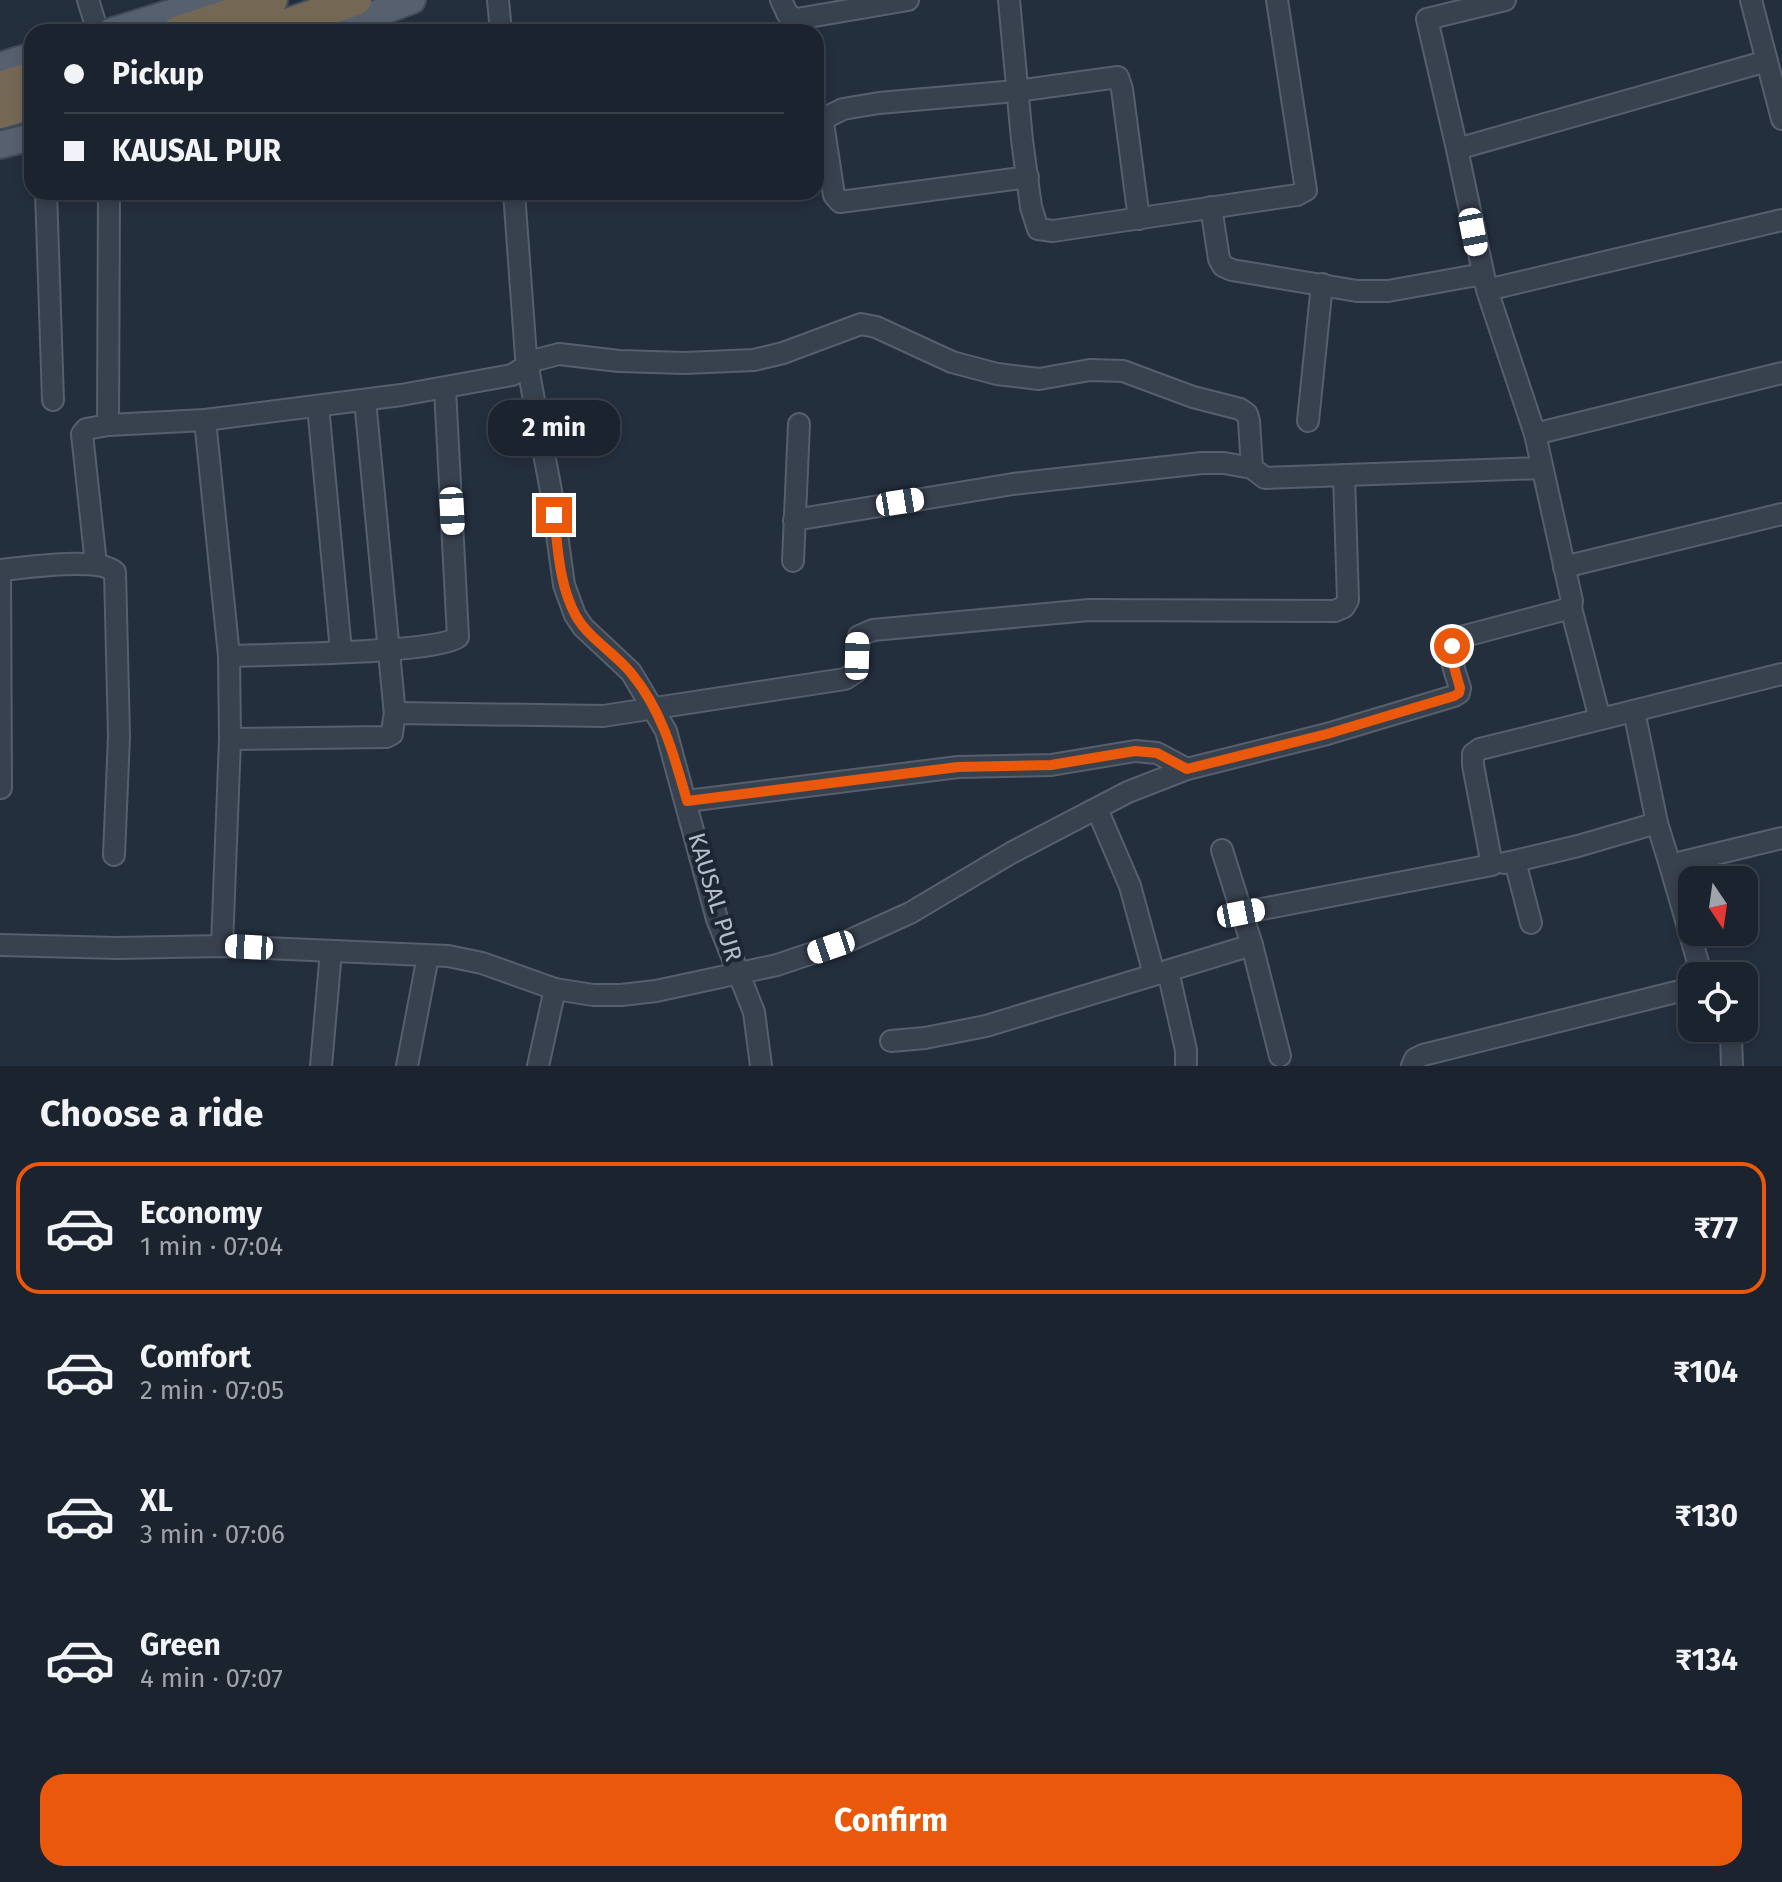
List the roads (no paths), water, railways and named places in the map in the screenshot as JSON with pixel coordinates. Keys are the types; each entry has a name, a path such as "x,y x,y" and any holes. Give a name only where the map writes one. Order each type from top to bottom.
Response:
{"highway":[{"path":"201,24 272,0"},
{"path":"287,24 356,0"},
{"path":"0,87 24,80"},
{"path":"0,113 24,106"}],"main road":[{"path":"136,24 213,0"},
{"path":"349,24 412,0"},
{"path":"0,66 24,58"},
{"path":"0,145 24,139"}],"street":[{"path":"88,0 96,24"},
{"path":"498,0 500,24"},
{"path":"781,0 788,15 797,19 908,0"},
{"path":"1009,0 1016,91 1028,177 1036,226 1042,231 1297,195 1306,190 1277,0"},
{"path":"1505,0 1425,10 1485,282 1535,434 1571,608 1600,719"},
{"path":"1751,0 1782,119"},
{"path":"1457,149 1767,61"},
{"path":"824,123 827,117 854,106 1016,91 1116,77 1119,79 1139,219"},
{"path":"824,138 834,195 840,202 1028,177"},
{"path":"46,200 53,400"},
{"path":"108,425 109,200"},
{"name":"KAUSAL PUR","path":"515,200 527,367 551,491 559,565 570,602 583,627 631,672 654,708 670,742 717,919 754,1012 761,1066"},
{"path":"1211,207 1219,259 1223,266 1357,291 1485,282 1782,220"},
{"path":"1308,421 1322,284"},
{"path":"96,564 82,432 86,429 205,420 445,389 512,375 543,357 559,354 590,359 685,363 754,360 783,353 854,325 868,325 952,362 997,374 1039,379 1090,370 1113,370 1240,409 1249,421 1252,468"},
{"path":"1535,434 1782,373"},
{"path":"229,656 389,649 446,643 456,639 460,633 445,389"},
{"path":"230,739 386,737 393,731 395,715 365,400"},
{"path":"318,406 341,651"},
{"path":"205,420 229,656 230,739 222,946"},
{"path":"793,561 799,424"},
{"path":"794,520 1060,479 1215,462 1252,468 1265,478 1542,468"},
{"path":"395,715 403,712 594,716 850,678 856,672 858,638 873,630 1089,610 1340,609 1348,600 1344,475"},
{"path":"1564,567 1782,514"},
{"path":"1,788 0,570 96,564 113,569 116,575 119,736 114,855"},
{"path":"0,945 118,948 222,946 428,956 471,960 555,989 593,995 629,995 740,974 814,953 879,928 939,899 1011,853 1128,792 1187,769 1316,737 1454,696 1460,688 1451,656 1457,638 1571,608"},
{"path":"1492,865 1473,765 1473,754 1480,749 1782,674"},
{"path":"1634,711 1657,823 1698,962"},
{"path":"687,801 958,767 1051,765 1135,751 1157,753 1187,769"},
{"path":"1097,809 1126,874 1161,972 1186,1050 1186,1066"},
{"path":"1241,913 1515,861 1657,823"},
{"path":"1670,865 1782,838"},
{"path":"1222,850 1252,945 1280,1056"},
{"path":"1515,861 1531,923"},
{"path":"891,1041 986,1026 1252,945"},
{"path":"321,1066 331,951"},
{"path":"407,1066 428,956"},
{"path":"538,1066 555,989"},
{"path":"1412,1066 1415,1059 1423,1055 1678,991"},
{"path":"1731,1042 1732,1066"}]}
